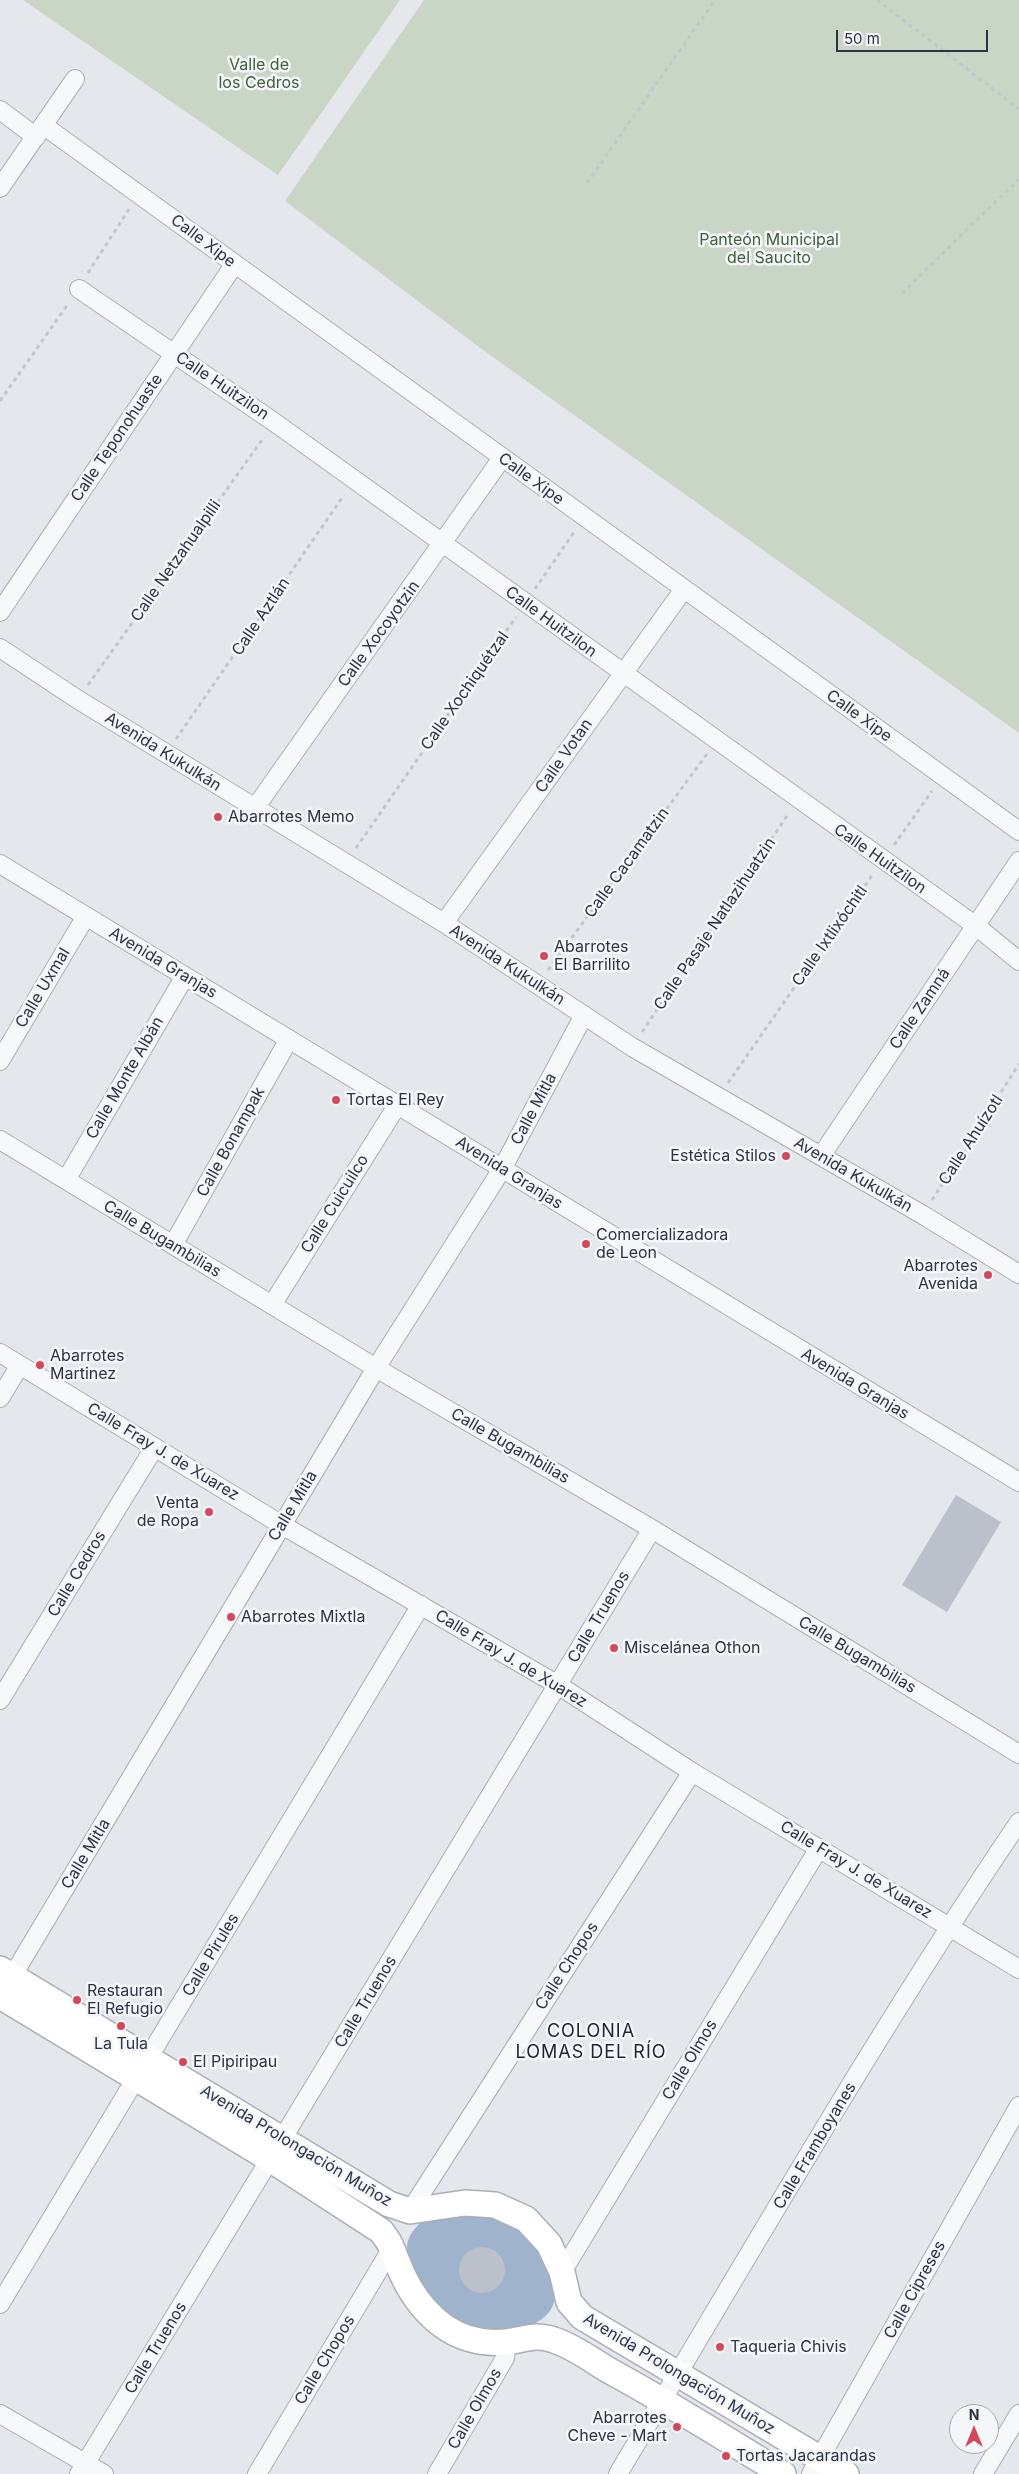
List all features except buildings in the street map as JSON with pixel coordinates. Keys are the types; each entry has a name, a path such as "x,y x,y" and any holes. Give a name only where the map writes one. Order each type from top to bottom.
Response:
{"street":[{"path":"0,188 75,78"},
{"name":"Calle Xipe","path":"0,110 39,131 234,265 1019,831"},
{"name":"Calle Teponohuaste","path":"0,612 234,265"},
{"name":"Calle Huitzilon","path":"79,289 274,422 716,742 976,926 1019,961"},
{"name":"Calle Xocoyotzin","path":"255,808 502,458"},
{"name":"Calle Votan","path":"444,923 684,589"},
{"name":"Avenida Kukulkán","path":"0,648 78,699 444,923 632,1047 922,1215 1019,1274"},
{"name":"Calle Zamná","path":"821,1156 1019,861"},
{"name":"Avenida Granjas","path":"0,864 1019,1482"},
{"name":"Calle Uxmal","path":"0,1061 86,916"},
{"name":"Calle Monte Albán","path":"66,1180 185,976"},
{"name":"Calle Mitla","path":"4,1981 376,1368 502,1169 584,1015"},
{"name":"Calle Bonampak","path":"173,1245 288,1039"},
{"name":"Calle Cuicuilco","path":"272,1305 398,1104"},
{"name":"Calle Bugambilias","path":"0,1140 376,1368 652,1529 1019,1754"},
{"name":"Calle Fray J. de Xuarez","path":"0,1353 282,1525 558,1685 692,1772 1019,1969"},
{"path":"0,1398 20,1365"},
{"name":"Calle Cedros","path":"0,1700 154,1448"},
{"name":"Calle Truenos","path":"83,2469 652,1529"},
{"name":"Calle Pirules","path":"0,2304 421,1605"},
{"name":"Calle Chopos","path":"410,2211 692,1772"},
{"name":"Calle Framboyanes","path":"618,2474 663,2400 676,2373 948,1926 1019,1822"},
{"name":"Calle Olmos","path":"562,2272 819,1848"},
{"name":"Avenida Prolongación Muñoz","path":"4,1981 276,2149 389,2204 410,2211 465,2203 495,2205 526,2219 549,2244 562,2272 569,2302 582,2317 676,2373 816,2467 846,2474"},
{"name":"Calle Cipreses","path":"816,2467 1019,2106"},
{"name":"Avenida Prolongación Muñoz","path":"276,2149 381,2231 393,2246 398,2264 408,2286 423,2307 440,2324 458,2335 478,2342 507,2342 533,2335 555,2340 663,2400 783,2474"},
{"path":"393,2246 398,2225 410,2211"},
{"name":"Calle Chopos","path":"257,2474 393,2246"},
{"path":"533,2335 558,2320 569,2302"},
{"name":"Calle Olmos","path":"437,2474 505,2358 507,2342"},
{"path":"0,2414 83,2469 104,2474"},
{"path":"983,2474 1019,2414"}],"path":[{"path":"588,183 715,0"},
{"path":"877,0 1019,109"},
{"path":"902,293 1019,178"},
{"name":"Calle Netzahualpilli","path":"78,699 274,422"},
{"name":"Calle Aztlán","path":"167,753 354,480"},
{"name":"Calle Xochiquétzal","path":"345,864 584,517"},
{"name":"Calle Cacamatzin","path":"537,984 716,742"},
{"name":"Calle Ixtlixóchitl","path":"718,1096 943,776"},
{"name":"Calle Pasaje Natlazihuatzin","path":"632,1047 798,800"},
{"name":"Calle Ahuízotl","path":"922,1215 1019,1064"}],"green space":[{"name":"Valle de los Cedros","path":"23,0 400,0 278,175"},
{"name":"Panteón Municipal del Saucito","path":"424,0 1019,0 1019,733 479,347 285,201"}],"water":[{"path":"449,2212 476,2213 504,2218 526,2231 545,2258 555,2289 553,2305 541,2320 523,2328 510,2330 487,2329 462,2323 451,2318 435,2304 421,2285 409,2258 407,2246 408,2240 421,2222 430,2217"}],"place":[{"name":"Abarrotes Memo","path":"218,817"},
{"name":"Abarrotes El Barrilito","path":"544,956"},
{"name":"Tortas El Rey","path":"336,1100"},
{"name":"Estética Stilos","path":"786,1156"},
{"name":"Comercializadora de Leon","path":"586,1244"},
{"name":"Abarrotes Avenida","path":"988,1275"},
{"name":"Abarrotes Martinez","path":"40,1365"},
{"name":"Venta de Ropa","path":"209,1512"},
{"name":"Abarrotes Mixtla","path":"231,1617"},
{"name":"Miscelánea Othon","path":"614,1648"},
{"name":"Restauran El Refugio","path":"77,2000"},
{"name":"La Tula","path":"121,2026"},
{"name":"El Pipiripau","path":"183,2062"},
{"name":"Taqueria Chivis","path":"720,2347"},
{"name":"Abarrotes Cheve - Mart","path":"677,2427"},
{"name":"Tortas Jacarandas","path":"726,2456"}],"district":[{"name":"COLONIA LOMAS DEL RÍO","path":"591,2042"}]}
